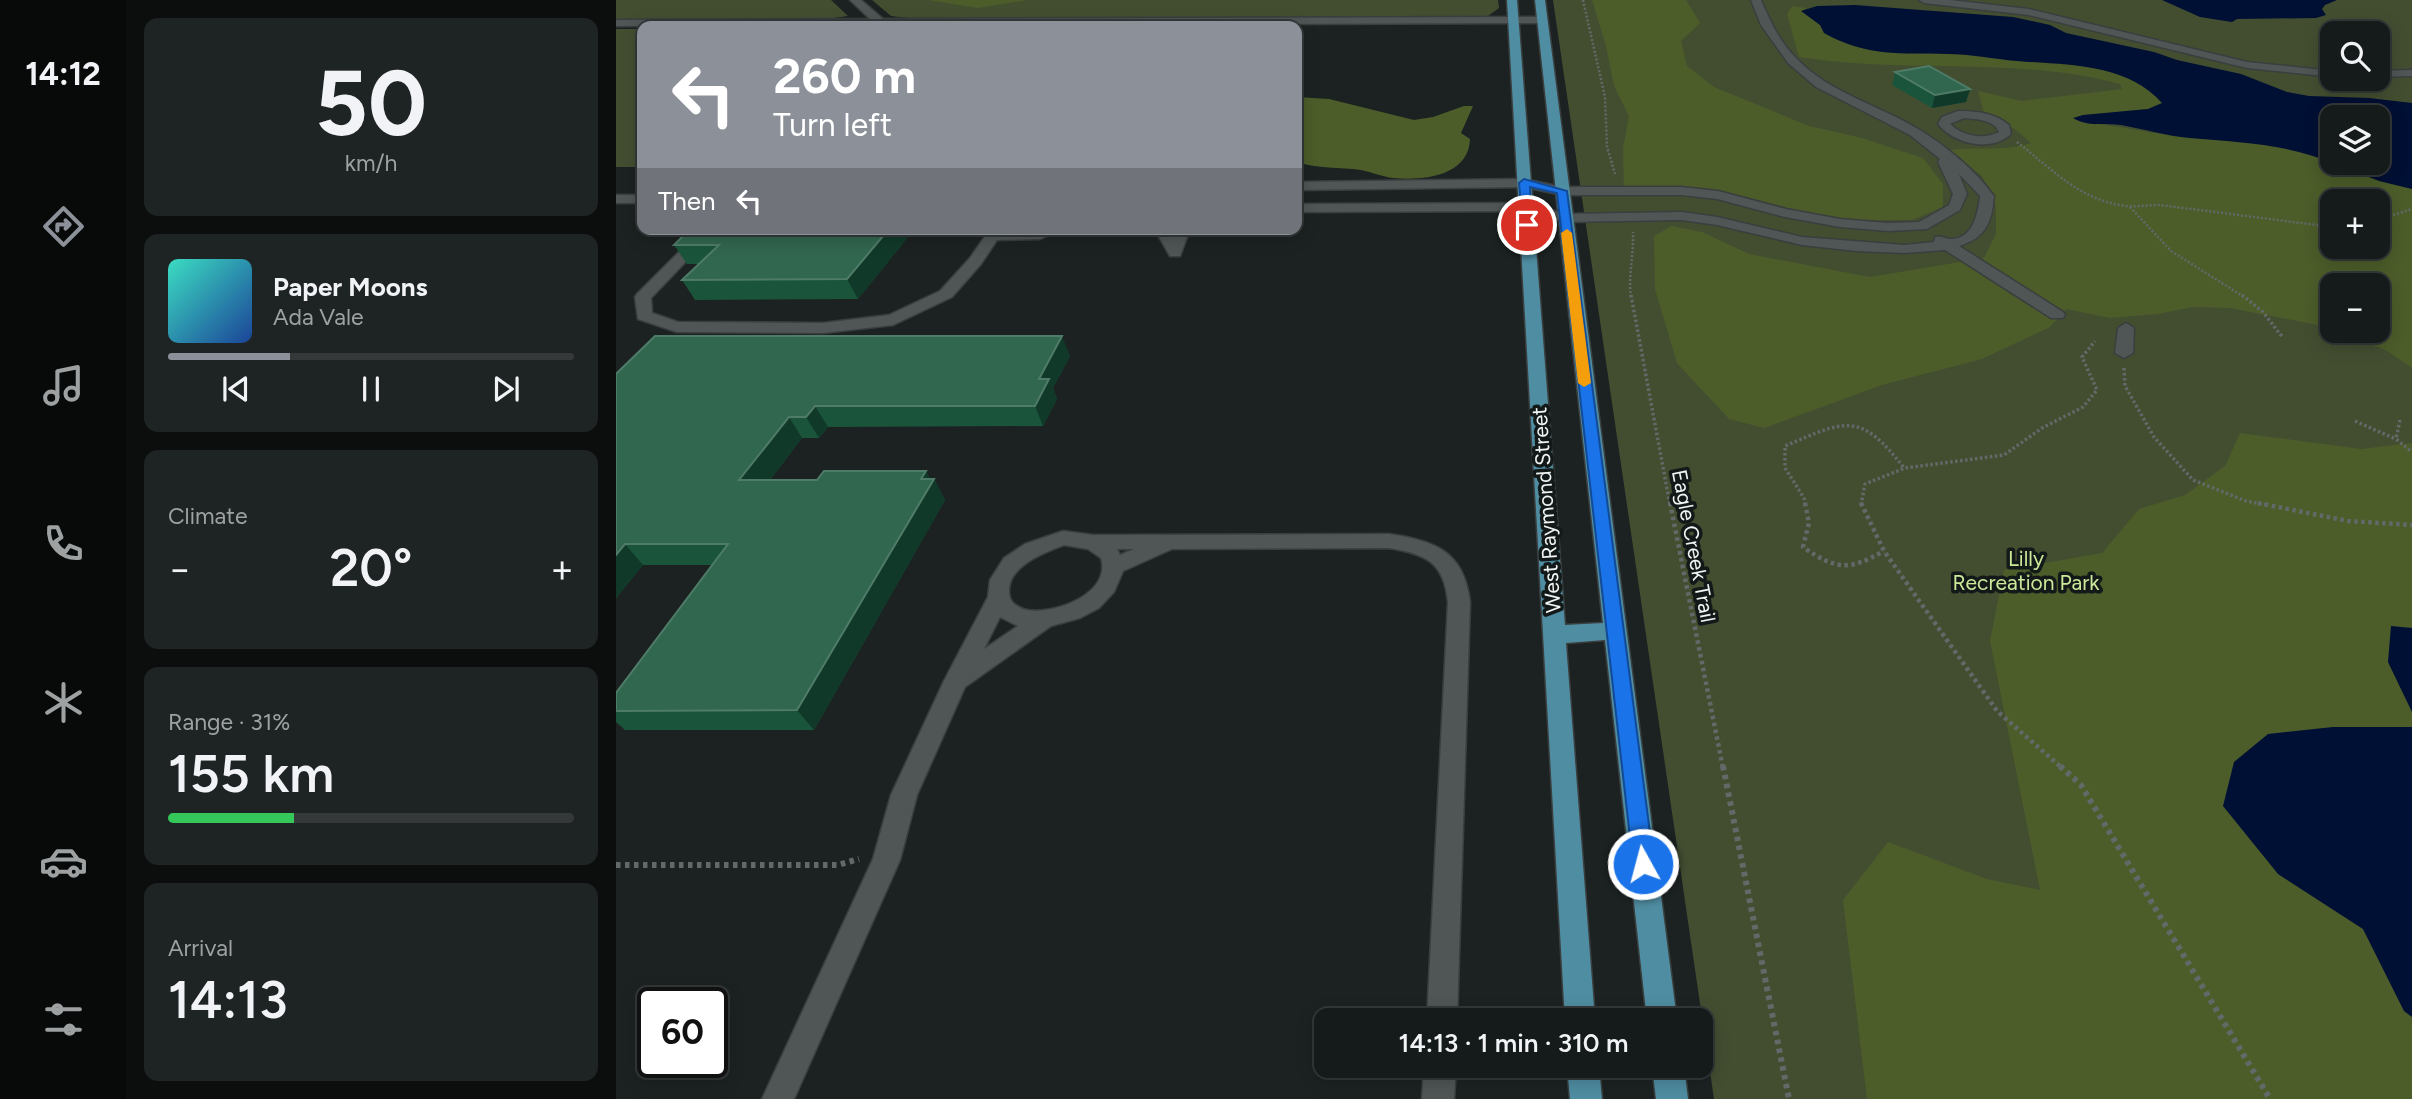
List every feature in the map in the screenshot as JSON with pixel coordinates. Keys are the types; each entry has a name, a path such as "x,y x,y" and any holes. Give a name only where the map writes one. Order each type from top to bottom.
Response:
{"main road":[{"name":"West Raymond Street","path":"1512,0 1579,1008"},
{"path":"1540,0 1661,1008"},
{"path":"1554,635 1616,631"},
{"path":"1584,1078 1586,1099"},
{"path":"1669,1078 1672,1099"}],"street":[{"path":"855,0 879,21"},
{"path":"1302,208 1526,207 1565,218 1682,216 1717,221 1801,241 1856,247 1904,249 1945,245 1970,238 1985,218 1987,197 1972,178 1914,132 1820,85 1792,61 1766,25 1756,0"},
{"path":"1770,0 1771,12 1792,61"},
{"path":"1924,0 2029,12 2247,65 2320,73"},
{"path":"1302,21 1542,20"},
{"path":"616,23 637,23"},
{"path":"2390,74 2412,73"},
{"path":"1968,114 1994,120 2005,128 2005,134 1982,140 1952,132 1946,128 1945,120 1968,114"},
{"path":"1922,139 1952,132"},
{"path":"1302,186 1524,183 1562,191 1681,191 1718,195 1785,213 1840,223 1888,227 1922,226 1955,207 1960,194 1954,177 1940,154"},
{"path":"616,199 637,199"},
{"path":"1922,226 1945,245 2057,315"},
{"path":"704,235 643,297 644,316 677,327 822,328 893,320 946,294 976,261 993,235"},
{"path":"1166,235 1175,253 1181,235"},
{"path":"660,341 677,327"},
{"path":"2124,353 2126,328"},
{"path":"778,1099 886,860 904,795 956,681 998,600 997,588 1002,574 1012,561 1027,550 1063,538 1096,542 1389,541 1422,547 1447,562 1459,585 1459,602 1442,1008"},
{"path":"956,681 1043,620 1080,609 1096,598 1105,588 1113,566 1111,556 1096,542"},
{"path":"1113,566 1172,542"},
{"path":"998,600 1014,616 1043,620"},
{"path":"1438,1099 1439,1078"}],"path":[{"path":"1583,0 1605,97 1607,147 1620,191"},
{"path":"2005,134 2075,192 2096,201 2130,207 2159,205 2320,225"},
{"path":"2130,207 2142,218 2153,236 2169,250 2248,300 2265,314 2283,338"},
{"path":"2390,216 2412,209"},
{"name":"Eagle Creek Trail","path":"1625,217 1633,233 1634,250 1629,282 1635,328 1789,1099"},
{"path":"2095,341 2082,357 2097,390 2082,407 2042,428 2004,455 1905,468 1865,484 1860,502 1884,551 1997,711 2081,785 2270,1099"},
{"path":"2124,353 2124,386 2154,437 2193,480 2246,501 2348,521 2412,526"},
{"path":"2396,439 2400,420"},
{"path":"2355,421 2396,439 2412,452"},
{"path":"1884,551 1858,567 1825,564 1803,547 1809,523 1804,498 1785,468 1785,446 1843,424 1860,424 1884,440 1905,468"},
{"path":"616,865 838,865 859,859 886,860"}],"green space":[{"path":"616,0 831,0 848,16 814,21 616,21"},
{"path":"872,0 1498,0 1499,8 1488,16 1471,18 908,18 891,16"},
{"path":"928,0 1028,0 978,8"},
{"name":"Lilly Recreation Park","path":"1553,0 2412,0 2412,1099 1714,1099 1711,1078 1713,1008 1701,1008"},
{"path":"1592,0 1686,0 1700,23 1681,41 1687,66 1714,87 1809,126 1862,138 1923,158 1943,184 1943,207 1912,220 1857,220 1803,213 1719,190 1624,188 1623,148 1629,116 1614,86 1606,46"},
{"path":"1792,6 1806,8 1802,11 1820,25 1824,33 1870,50 2095,68 2132,80 2163,104 2148,109 2083,115 2080,122 2299,150 2320,157 2320,175 2368,175 2412,189 2412,368 2387,351 2368,343 2390,343 2390,273 2320,273 2320,325 2230,308 2193,307 2158,314 2110,318 2066,309 2050,327 1982,359 1882,385 1764,428 1729,419 1677,363 1655,289 1654,236 1672,226 1702,232 1749,254 1870,277 1984,258 1996,234 1996,206 1982,176 1949,150 2011,147 2031,143 2016,130 1984,113 1978,91 2022,101 2122,89 2120,84 2040,70 1839,62 1799,57 1787,14"},
{"path":"616,29 637,29 637,167 616,167"},
{"path":"1302,97 1329,99 1414,120 1473,106 1461,133 1470,139 1468,151 1462,161 1442,174 1393,178 1361,170 1302,163"},
{"path":"2240,433 2361,449 2412,443 2412,628 2392,627 2388,662 2412,712 2412,727 2333,727 2278,874 2363,929 2404,1011 2412,1017 2412,1099 1867,1099 1843,900 1888,842 1987,879 2040,890 1990,641 2004,570 2102,553 2139,509 2185,495 2225,466"}],"water":[{"path":"2162,0 2337,0 2322,9 2326,15 2316,18 2237,19 2232,22 2200,17"},
{"path":"1855,5 2013,17 2050,25 2066,33 2241,74 2287,92 2412,103 2412,189 2363,175 2390,175 2390,105 2320,105 2320,159 2280,148 2181,137 2121,125 2084,123 2073,118 2148,109 2162,103 2131,80 2095,68 1965,55 1884,52 1855,46 1824,33 1820,25 1801,11 1817,6"},
{"path":"2391,626 2412,628 2412,712 2388,662"},
{"path":"2333,727 2412,727 2412,1017 2404,1011 2363,929 2278,874 2223,806 2234,762 2268,734"}],"building":[{"path":"1929,66 1970,89 1935,95 1895,72"},
{"path":"684,235 884,235 847,279 682,280 719,245 674,245"},
{"path":"655,336 1062,336 1039,379 1049,379 1035,406 815,406 806,417 789,417 739,480 817,480 824,471 926,471 921,479 934,479 797,710 616,711 616,693 728,544 625,544 616,555 616,374"}],"slow traffic":[{"path":"1567,233 1584,383"}],"route":[{"path":"1527,225 1524,183 1562,191 1643,864"}]}
